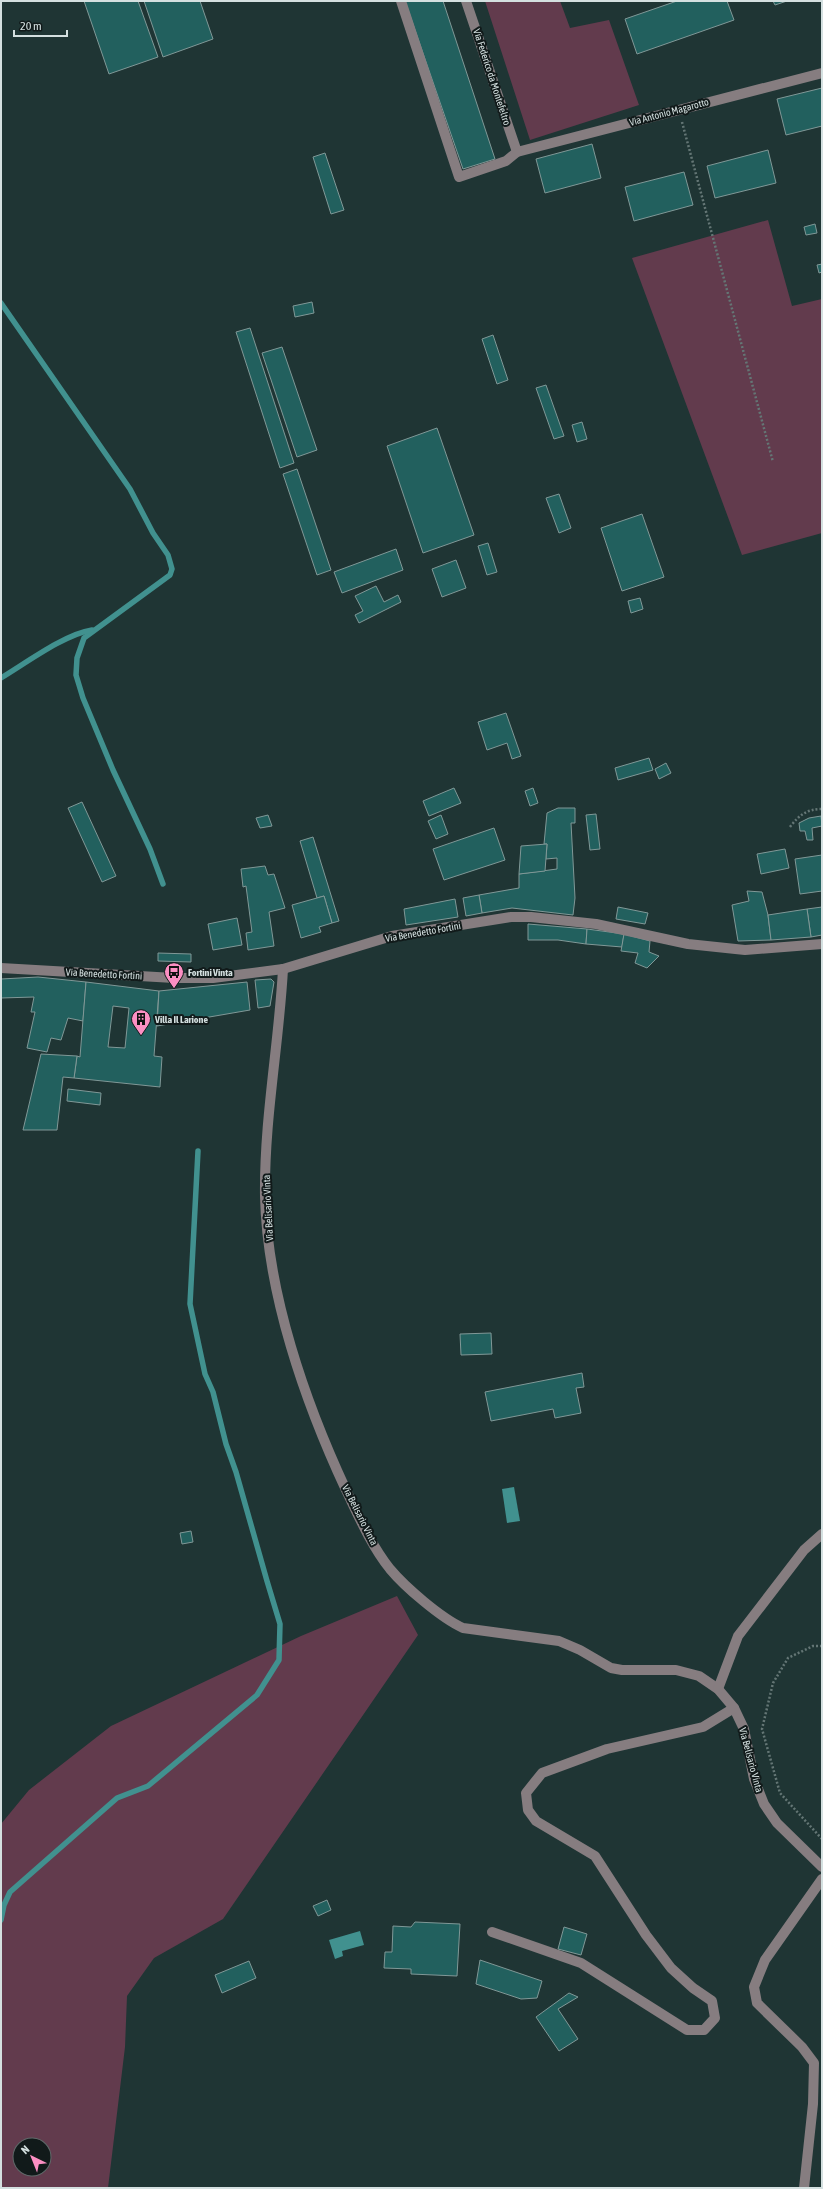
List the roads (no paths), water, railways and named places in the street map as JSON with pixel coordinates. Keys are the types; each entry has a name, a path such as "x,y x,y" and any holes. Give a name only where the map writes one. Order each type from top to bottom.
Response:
{"street":[{"name":"Via Antonio Magarotto","path":"401,1 459,177 506,161 517,152 822,73"},
{"name":"Via Federico da Montefeltro","path":"466,1 517,152"},
{"name":"Via Benedetto Fortini","path":"1,968 205,978 283,969 392,936 511,917 531,917 596,924 688,944 745,950 822,944"},
{"name":"Via Belisario Vinta","path":"283,969 266,1155 265,1196 268,1239 277,1294 308,1396 338,1472 367,1533 390,1569 448,1621 462,1628 559,1641 580,1650 611,1668 622,1670 676,1670 699,1676 718,1689 734,1708 744,1729 754,1779 764,1804 777,1823 822,1867"},
{"path":"718,1689 738,1636 804,1550 822,1534"},
{"path":"492,1932 581,1963 687,2030 704,2030 715,2018 712,2000 693,1988 671,1968 646,1935 595,1856 536,1821 528,1810 526,1793 542,1773 607,1749 703,1727 734,1708"},
{"path":"804,2188 814,2104 814,2063 802,2047 757,2003 754,1987 765,1960 822,1879"}],"water":[{"path":"514,1487 520,1521 507,1523 502,1489"},
{"path":"360,1931 364,1945 342,1951 343,1956 335,1959 329,1940"}],"waterway":[{"path":"1,303 130,489 153,533 168,555 172,569 170,575 84,638 77,658 76,675 83,698 113,770 150,849 163,884"},
{"path":"1,678 58,643 70,637 92,630"},
{"path":"1,1920 4,1905 10,1892 117,1798 148,1786 257,1695 279,1660 280,1624 236,1472 226,1444 213,1392 205,1374 190,1304 198,1151"}],"place":[{"name":"Fortini Vinta","path":"174,989"},
{"name":"Villa Il Larione","path":"141,1036"}]}
